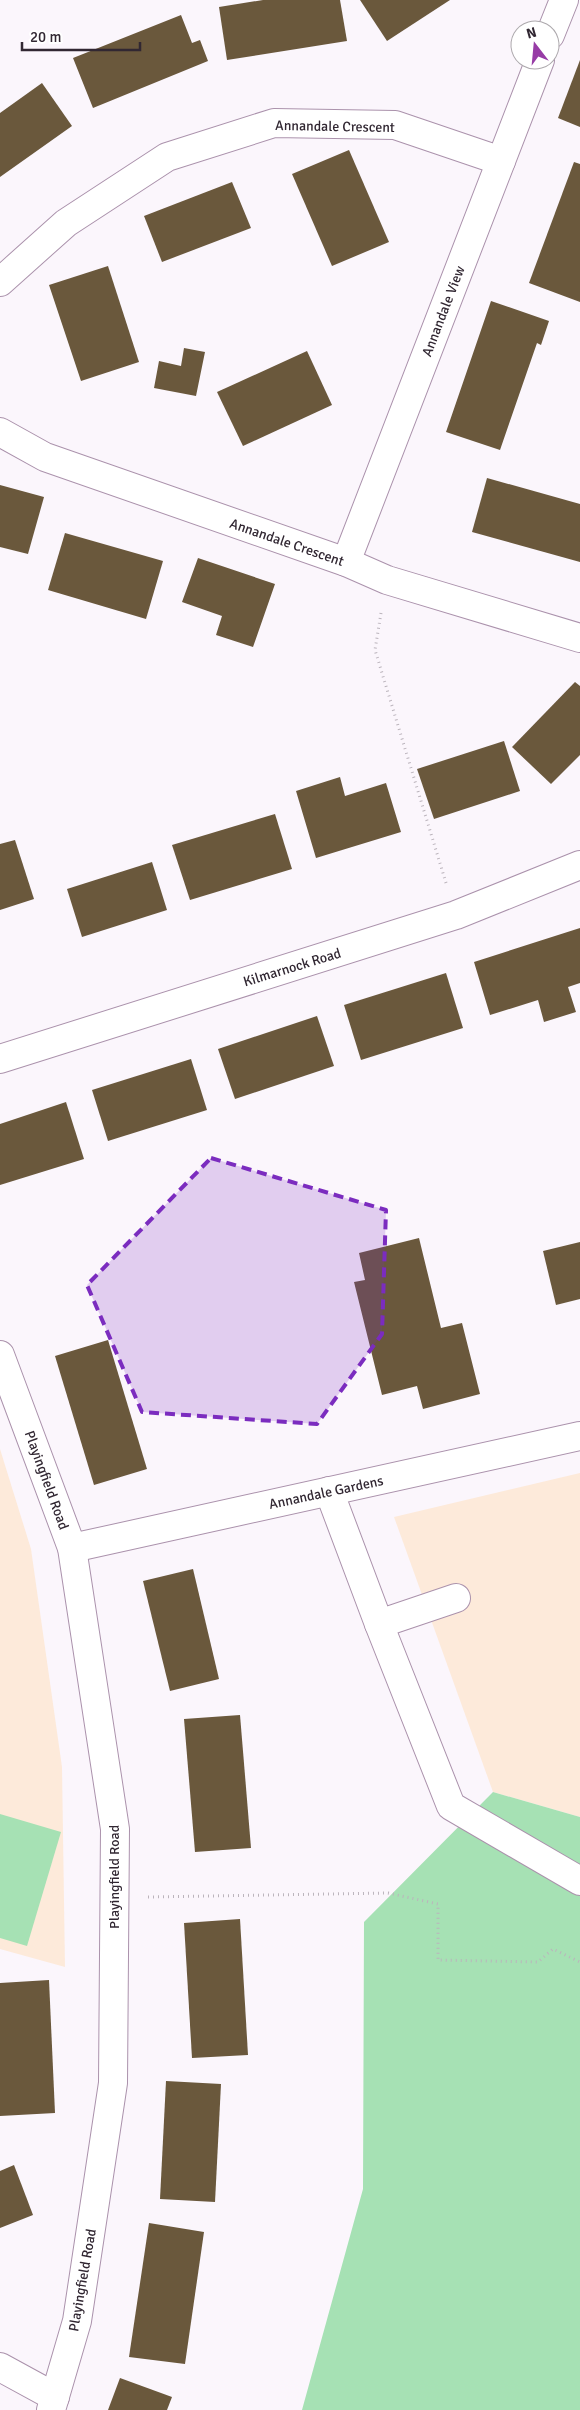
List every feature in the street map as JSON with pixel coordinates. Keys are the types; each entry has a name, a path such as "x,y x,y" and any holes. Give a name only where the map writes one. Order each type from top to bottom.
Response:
{"street":[{"path":"556,20 564,0"},
{"name":"Annandale View","path":"346,562 536,70"},
{"name":"Annandale Crescent","path":"0,282 66,223 167,157 274,123 395,125 501,162"},
{"name":"Annandale Crescent","path":"0,432 45,457 346,562 387,580 580,638"},
{"name":"Kilmarnock Road","path":"0,1059 456,915 580,865"},
{"name":"Playingfield Road","path":"0,1355 72,1548 115,1829 113,2083 78,2321 53,2404"},
{"name":"Annandale Gardens","path":"72,1548 580,1436"},
{"path":"329,1491 451,1806 580,1880"},
{"path":"379,1624 456,1598"},
{"path":"0,2367 53,2404"}],"path":[{"path":"387,580 375,650 456,915"},
{"path":"114,1898 388,1893 438,1904 438,1960 538,1962 553,1949 580,1962"}],"highlighted area":[{"path":"211,1158 386,1210 382,1334 317,1424 142,1412 87,1285"}],"shaded area":[{"path":"0,1449 31,1549 62,1767 65,1967 0,1949"},
{"path":"580,1473 580,1817 493,1792 394,1517"}],"green space":[{"path":"493,1792 580,1817 580,2410 302,2410 363,2189 364,1922"},
{"path":"0,1814 61,1832 27,1946 0,1938"}],"building":[{"path":"263,0 340,0 347,41 227,60 219,7"},
{"path":"360,0 450,0 387,41"},
{"path":"181,15 192,43 200,40 208,61 93,108 73,58"},
{"path":"580,60 580,127 558,118"},
{"path":"42,83 72,126 0,177 0,113"},
{"path":"349,150 389,242 332,266 292,174"},
{"path":"574,162 580,164 580,302 529,283"},
{"path":"232,182 251,228 162,262 144,216"},
{"path":"108,266 139,362 81,381 49,285"},
{"path":"491,301 549,321 541,345 537,343 500,450 446,432"},
{"path":"184,348 205,352 196,396 154,388 159,361 181,366"},
{"path":"307,351 332,405 243,446 217,392"},
{"path":"487,478 580,504 580,562 472,532"},
{"path":"0,485 44,497 28,554 0,547"},
{"path":"65,533 163,561 146,619 48,590"},
{"path":"198,558 275,584 253,647 216,635 222,616 182,602"},
{"path":"575,682 580,686 580,755 551,784 512,747"},
{"path":"504,741 520,791 434,819 417,769"},
{"path":"340,777 345,796 386,783 401,832 316,858 296,791"},
{"path":"275,814 292,869 190,900 172,845"},
{"path":"15,840 34,899 0,910 0,844"},
{"path":"152,862 167,910 82,937 67,889"},
{"path":"580,928 580,983 568,987 576,1012 544,1022 538,1000 490,1015 474,962"},
{"path":"446,973 463,1028 361,1060 344,1005"},
{"path":"317,1016 334,1066 235,1099 218,1049"},
{"path":"191,1059 207,1110 108,1141 92,1090"},
{"path":"66,1102 84,1159 0,1185 0,1124"},
{"path":"419,1238 441,1328 462,1323 480,1394 423,1409 417,1386 382,1395 354,1282 365,1280 359,1253"},
{"path":"580,1242 580,1299 556,1305 543,1251"},
{"path":"108,1340 147,1469 94,1485 55,1356"},
{"path":"193,1569 219,1679 170,1691 143,1581"},
{"path":"240,1715 251,1848 195,1852 184,1719"},
{"path":"240,1919 248,2055 192,2058 184,1923"},
{"path":"49,1980 55,2113 0,2116 0,1983"},
{"path":"166,2081 221,2084 215,2202 160,2199"},
{"path":"14,2165 33,2215 0,2228 0,2171"},
{"path":"149,2223 204,2232 185,2364 129,2357"},
{"path":"120,2378 172,2397 167,2410 108,2410"}]}
